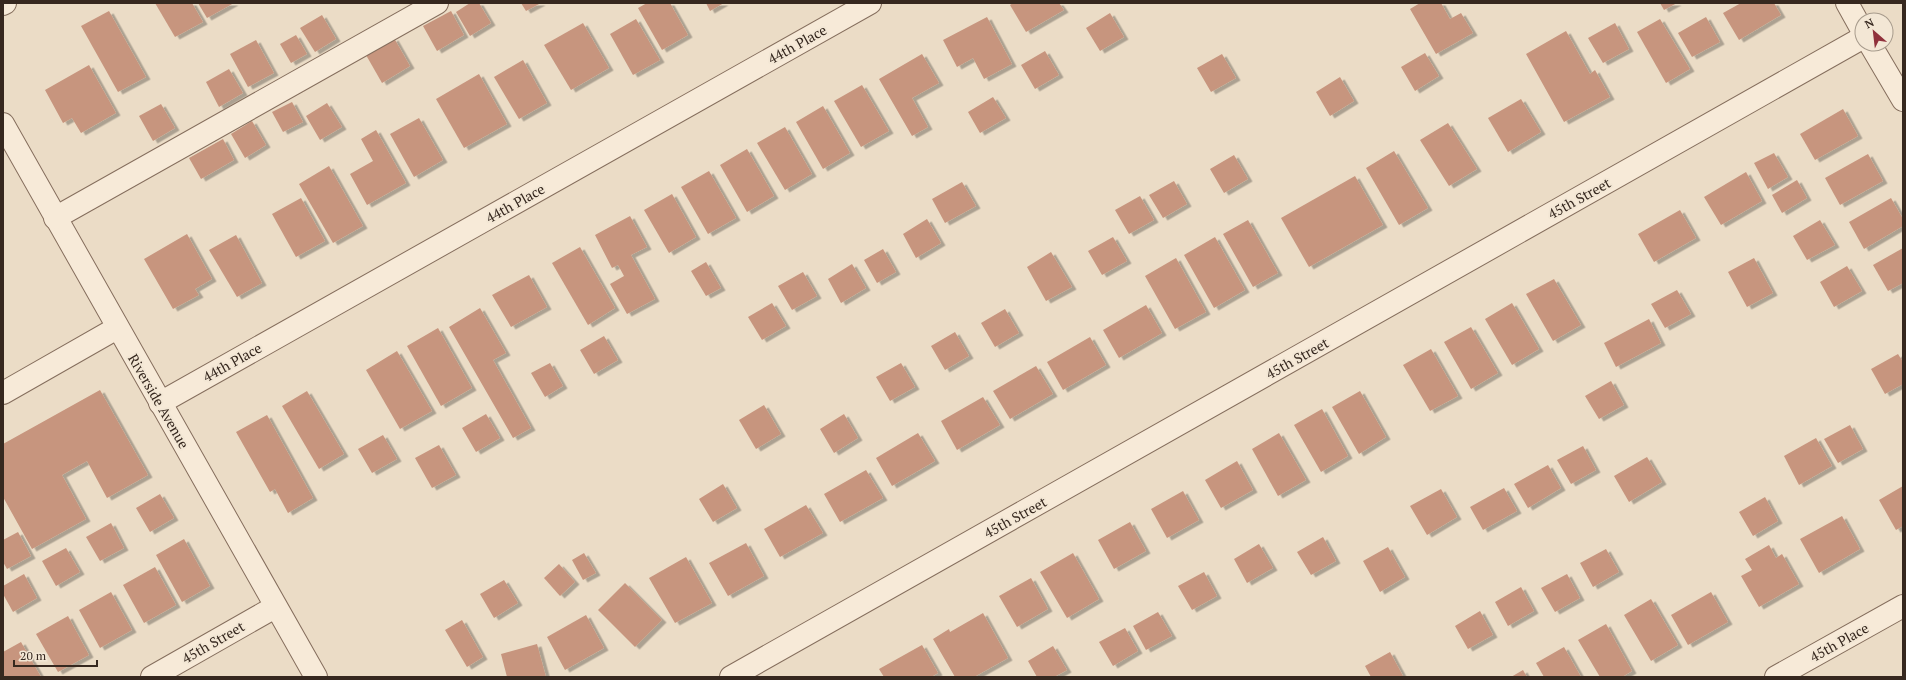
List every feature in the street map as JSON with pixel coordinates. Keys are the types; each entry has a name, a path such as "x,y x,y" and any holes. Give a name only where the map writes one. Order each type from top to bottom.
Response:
{"street":[{"path":"55,218 437,3"},
{"name":"44th Place","path":"160,403 870,3"},
{"path":"1847,3 1854,16"},
{"name":"45th Street","path":"731,677 1854,43"},
{"path":"1875,52 1903,100"},
{"name":"Riverside Avenue","path":"3,124 117,328 316,677"},
{"path":"3,393 117,328"},
{"name":"45th Place","path":"1776,677 1903,606"},
{"name":"45th Street","path":"152,677 275,607"}],"building":[{"path":"155,3 192,3 203,22 175,37"},
{"path":"198,3 234,3 207,18"},
{"path":"470,3 479,3 491,23 470,36 456,12"},
{"path":"521,3 541,3 526,11"},
{"path":"647,3 670,3 688,35 662,50 638,8"},
{"path":"706,3 724,3 710,11"},
{"path":"1013,3 1059,3 1064,10 1026,32 1010,5"},
{"path":"1420,3 1441,3 1450,19 1461,13 1473,33 1436,54 1410,9"},
{"path":"1660,3 1677,3 1664,10"},
{"path":"1741,3 1774,3 1781,15 1739,40 1723,13"},
{"path":"109,11 146,77 118,92 81,26"},
{"path":"451,11 464,35 437,51 423,26"},
{"path":"1110,13 1124,37 1100,51 1086,28"},
{"path":"322,15 336,39 315,52 300,28"},
{"path":"987,17 1012,64 984,79 973,58 957,67 943,40"},
{"path":"1706,17 1720,42 1692,57 1678,33"},
{"path":"636,19 660,60 633,75 610,34"},
{"path":"1660,19 1690,69 1666,83 1637,32"},
{"path":"583,23 609,68 571,90 544,45"},
{"path":"1615,23 1629,49 1603,63 1588,38"},
{"path":"1566,31 1590,74 1595,70 1610,97 1564,122 1526,54"},
{"path":"296,35 307,54 291,63 280,44"},
{"path":"394,38 410,66 382,83 366,55"},
{"path":"256,40 274,73 248,87 230,54"},
{"path":"1045,51 1059,75 1035,89 1021,65"},
{"path":"1425,53 1439,76 1415,91 1401,67"},
{"path":"922,54 939,83 912,98 928,127 912,136 879,79"},
{"path":"1222,54 1236,78 1211,92 1197,68"},
{"path":"523,60 547,103 519,119 494,77"},
{"path":"89,65 116,113 81,133 72,118 63,123 45,90"},
{"path":"229,69 243,93 219,107 206,82"},
{"path":"479,74 507,124 464,148 436,99"},
{"path":"1340,77 1354,101 1330,116 1316,92"},
{"path":"862,85 889,131 861,147 834,101"},
{"path":"993,97 1006,118 980,133 968,112"},
{"path":"1521,99 1541,132 1508,152 1488,118"},
{"path":"292,102 303,122 283,132 272,112"},
{"path":"327,103 342,127 320,140 306,116"},
{"path":"161,104 175,128 153,141 139,116"},
{"path":"823,106 850,153 823,169 796,122"},
{"path":"1843,109 1858,136 1815,160 1800,134"},
{"path":"419,118 443,160 414,177 390,134"},
{"path":"252,121 266,145 245,158 231,134"},
{"path":"1448,123 1477,169 1449,186 1420,140"},
{"path":"785,127 812,174 785,190 757,143"},
{"path":"376,130 406,183 367,205 350,174 373,161 361,139"},
{"path":"223,139 234,160 201,179 189,158"},
{"path":"747,149 774,196 747,212 720,165"},
{"path":"1394,151 1428,208 1399,225 1366,168"},
{"path":"1774,153 1788,177 1768,189 1754,163"},
{"path":"1868,154 1883,181 1840,205 1825,178"},
{"path":"1234,155 1248,179 1224,193 1210,169"},
{"path":"329,166 363,226 333,243 299,184"},
{"path":"709,171 736,218 708,234 681,187"},
{"path":"1746,172 1762,201 1721,225 1704,197"},
{"path":"1355,176 1383,225 1309,267 1281,218"},
{"path":"1797,180 1807,198 1782,213 1772,195"},
{"path":"1174,181 1187,204 1163,218 1149,195"},
{"path":"962,182 976,206 945,223 932,199"},
{"path":"672,194 696,237 669,253 644,210"},
{"path":"1140,196 1154,220 1129,234 1115,210"},
{"path":"301,198 325,241 296,257 272,214"},
{"path":"1891,198 1903,219 1903,226 1864,249 1849,222"},
{"path":"1680,210 1696,238 1654,262 1638,234"},
{"path":"630,216 647,247 631,255 655,299 627,314 610,284 624,276 618,265 612,268 595,235"},
{"path":"927,219 941,243 916,258 903,234"},
{"path":"1248,220 1278,273 1253,287 1223,234"},
{"path":"1820,220 1835,245 1807,260 1793,236"},
{"path":"187,234 212,279 195,289 199,295 173,309 144,259"},
{"path":"236,235 262,283 237,297 209,250"},
{"path":"1113,237 1127,261 1102,275 1088,251"},
{"path":"1215,237 1245,290 1214,308 1184,255"},
{"path":"580,247 615,308 588,325 552,263"},
{"path":"1903,248 1903,283 1888,291 1873,265"},
{"path":"883,249 896,272 877,283 864,260"},
{"path":"1051,252 1072,287 1046,301 1027,267"},
{"path":"1176,258 1206,312 1175,329 1145,276"},
{"path":"1754,258 1773,293 1747,307 1728,272"},
{"path":"706,262 721,288 706,296 691,271"},
{"path":"852,264 866,288 841,303 828,279"},
{"path":"1847,266 1862,291 1834,307 1820,282"},
{"path":"803,272 817,296 792,310 778,286"},
{"path":"529,275 547,307 511,327 492,295"},
{"path":"1554,279 1581,325 1553,341 1526,294"},
{"path":"1677,290 1691,314 1665,328 1651,304"},
{"path":"772,303 786,326 762,340 748,317"},
{"path":"1512,303 1539,349 1512,365 1485,319"},
{"path":"1146,305 1162,333 1119,358 1103,330"},
{"path":"480,308 506,353 493,360 531,428 513,438 449,327"},
{"path":"1005,309 1019,333 995,347 981,323"},
{"path":"1649,319 1661,343 1616,367 1604,343"},
{"path":"1471,327 1498,373 1471,389 1444,342"},
{"path":"438,328 472,388 441,406 407,346"},
{"path":"955,332 969,356 945,370 931,346"},
{"path":"604,336 618,360 594,374 580,350"},
{"path":"1090,337 1106,365 1063,390 1047,362"},
{"path":"1431,349 1458,396 1430,411 1403,365"},
{"path":"397,351 432,411 400,429 366,370"},
{"path":"1898,354 1903,362 1903,384 1885,394 1871,369"},
{"path":"550,363 563,386 545,397 531,373"},
{"path":"901,363 915,387 890,401 876,377"},
{"path":"1036,366 1053,394 1010,419 993,391"},
{"path":"1611,381 1624,405 1599,419 1585,396"},
{"path":"100,390 148,475 107,498 87,461 62,475 86,519 32,549 3,497 3,444"},
{"path":"307,391 344,454 319,469 282,406"},
{"path":"1360,391 1386,437 1359,454 1332,407"},
{"path":"983,397 1000,425 957,450 941,421"},
{"path":"764,405 781,434 756,449 739,420"},
{"path":"1322,409 1348,456 1321,472 1294,425"},
{"path":"486,414 500,438 476,452 462,428"},
{"path":"844,414 858,438 834,453 820,429"},
{"path":"267,415 313,498 288,513 275,489 270,492 236,432"},
{"path":"1850,425 1863,449 1838,463 1824,439"},
{"path":"918,433 935,461 892,486 876,458"},
{"path":"1279,433 1306,480 1278,496 1252,449"},
{"path":"383,435 397,459 372,473 358,449"},
{"path":"1816,438 1832,466 1799,485 1784,456"},
{"path":"439,445 456,475 432,488 415,458"},
{"path":"1583,446 1596,470 1571,484 1557,460"},
{"path":"1647,457 1662,482 1629,502 1614,476"},
{"path":"1237,461 1253,490 1221,508 1205,480"},
{"path":"1548,465 1561,488 1528,508 1514,484"},
{"path":"866,470 883,498 840,522 824,494"},
{"path":"723,484 737,508 713,522 699,499"},
{"path":"1903,486 1903,526 1896,530 1879,500"},
{"path":"1504,488 1517,511 1483,530 1470,507"},
{"path":"1441,489 1457,517 1427,535 1410,506"},
{"path":"1183,491 1199,520 1167,538 1151,509"},
{"path":"160,494 174,518 150,532 136,508"},
{"path":"1765,497 1778,521 1753,536 1739,512"},
{"path":"806,505 823,533 780,557 764,529"},
{"path":"1842,516 1860,549 1819,573 1800,539"},
{"path":"1130,522 1146,551 1114,569 1098,540"},
{"path":"111,523 124,548 100,561 86,537"},
{"path":"18,532 31,556 7,569 3,562 3,540"},
{"path":"1323,537 1336,561 1311,575 1297,552"},
{"path":"184,539 210,586 182,602 156,555"},
{"path":"746,543 764,576 728,596 709,563"},
{"path":"1259,544 1273,568 1247,583 1234,559"},
{"path":"1769,545 1776,558 1782,554 1799,584 1759,607 1741,576 1752,570 1745,559"},
{"path":"1388,547 1405,577 1380,592 1363,561"},
{"path":"66,548 80,572 56,586 42,561"},
{"path":"1606,549 1619,572 1593,587 1580,563"},
{"path":"584,553 596,573 583,580 572,560"},
{"path":"1073,553 1099,599 1067,618 1040,572"},
{"path":"686,557 712,603 675,623 649,578"},
{"path":"559,564 575,582 560,596 544,578"},
{"path":"155,567 176,605 144,623 123,585"},
{"path":"1204,572 1217,596 1192,610 1178,586"},
{"path":"24,574 37,598 13,612 3,594 3,586"},
{"path":"1567,574 1580,598 1555,612 1541,588"},
{"path":"1031,578 1048,609 1017,627 999,596"},
{"path":"504,580 518,603 494,618 480,594"},
{"path":"625,583 662,620 635,647 598,610"},
{"path":"1521,587 1534,611 1508,626 1495,602"},
{"path":"111,592 132,630 100,648 79,610"},
{"path":"1711,592 1728,622 1688,645 1671,615"},
{"path":"1651,599 1678,645 1651,661 1624,615"},
{"path":"1480,611 1493,635 1468,649 1455,626"},
{"path":"1158,612 1172,636 1146,650 1133,626"},
{"path":"983,613 1008,658 974,677 955,677 933,639 949,629 950,632"},
{"path":"586,615 604,648 565,670 547,637"},
{"path":"68,616 89,655 58,672 36,634"},
{"path":"462,620 483,657 467,667 445,630"},
{"path":"1606,624 1632,671 1622,677 1600,677 1578,640"},
{"path":"1125,628 1138,651 1113,666 1099,642"},
{"path":"21,642 41,677 3,677 3,652"},
{"path":"537,644 546,677 507,677 501,654"},
{"path":"922,645 938,673 931,677 884,677 879,669"},
{"path":"1053,646 1067,670 1054,677 1037,677 1028,661"},
{"path":"1564,647 1581,677 1544,677 1536,663"},
{"path":"1390,652 1403,676 1371,677 1365,666"},
{"path":"1523,670 1527,677 1511,677"}]}
